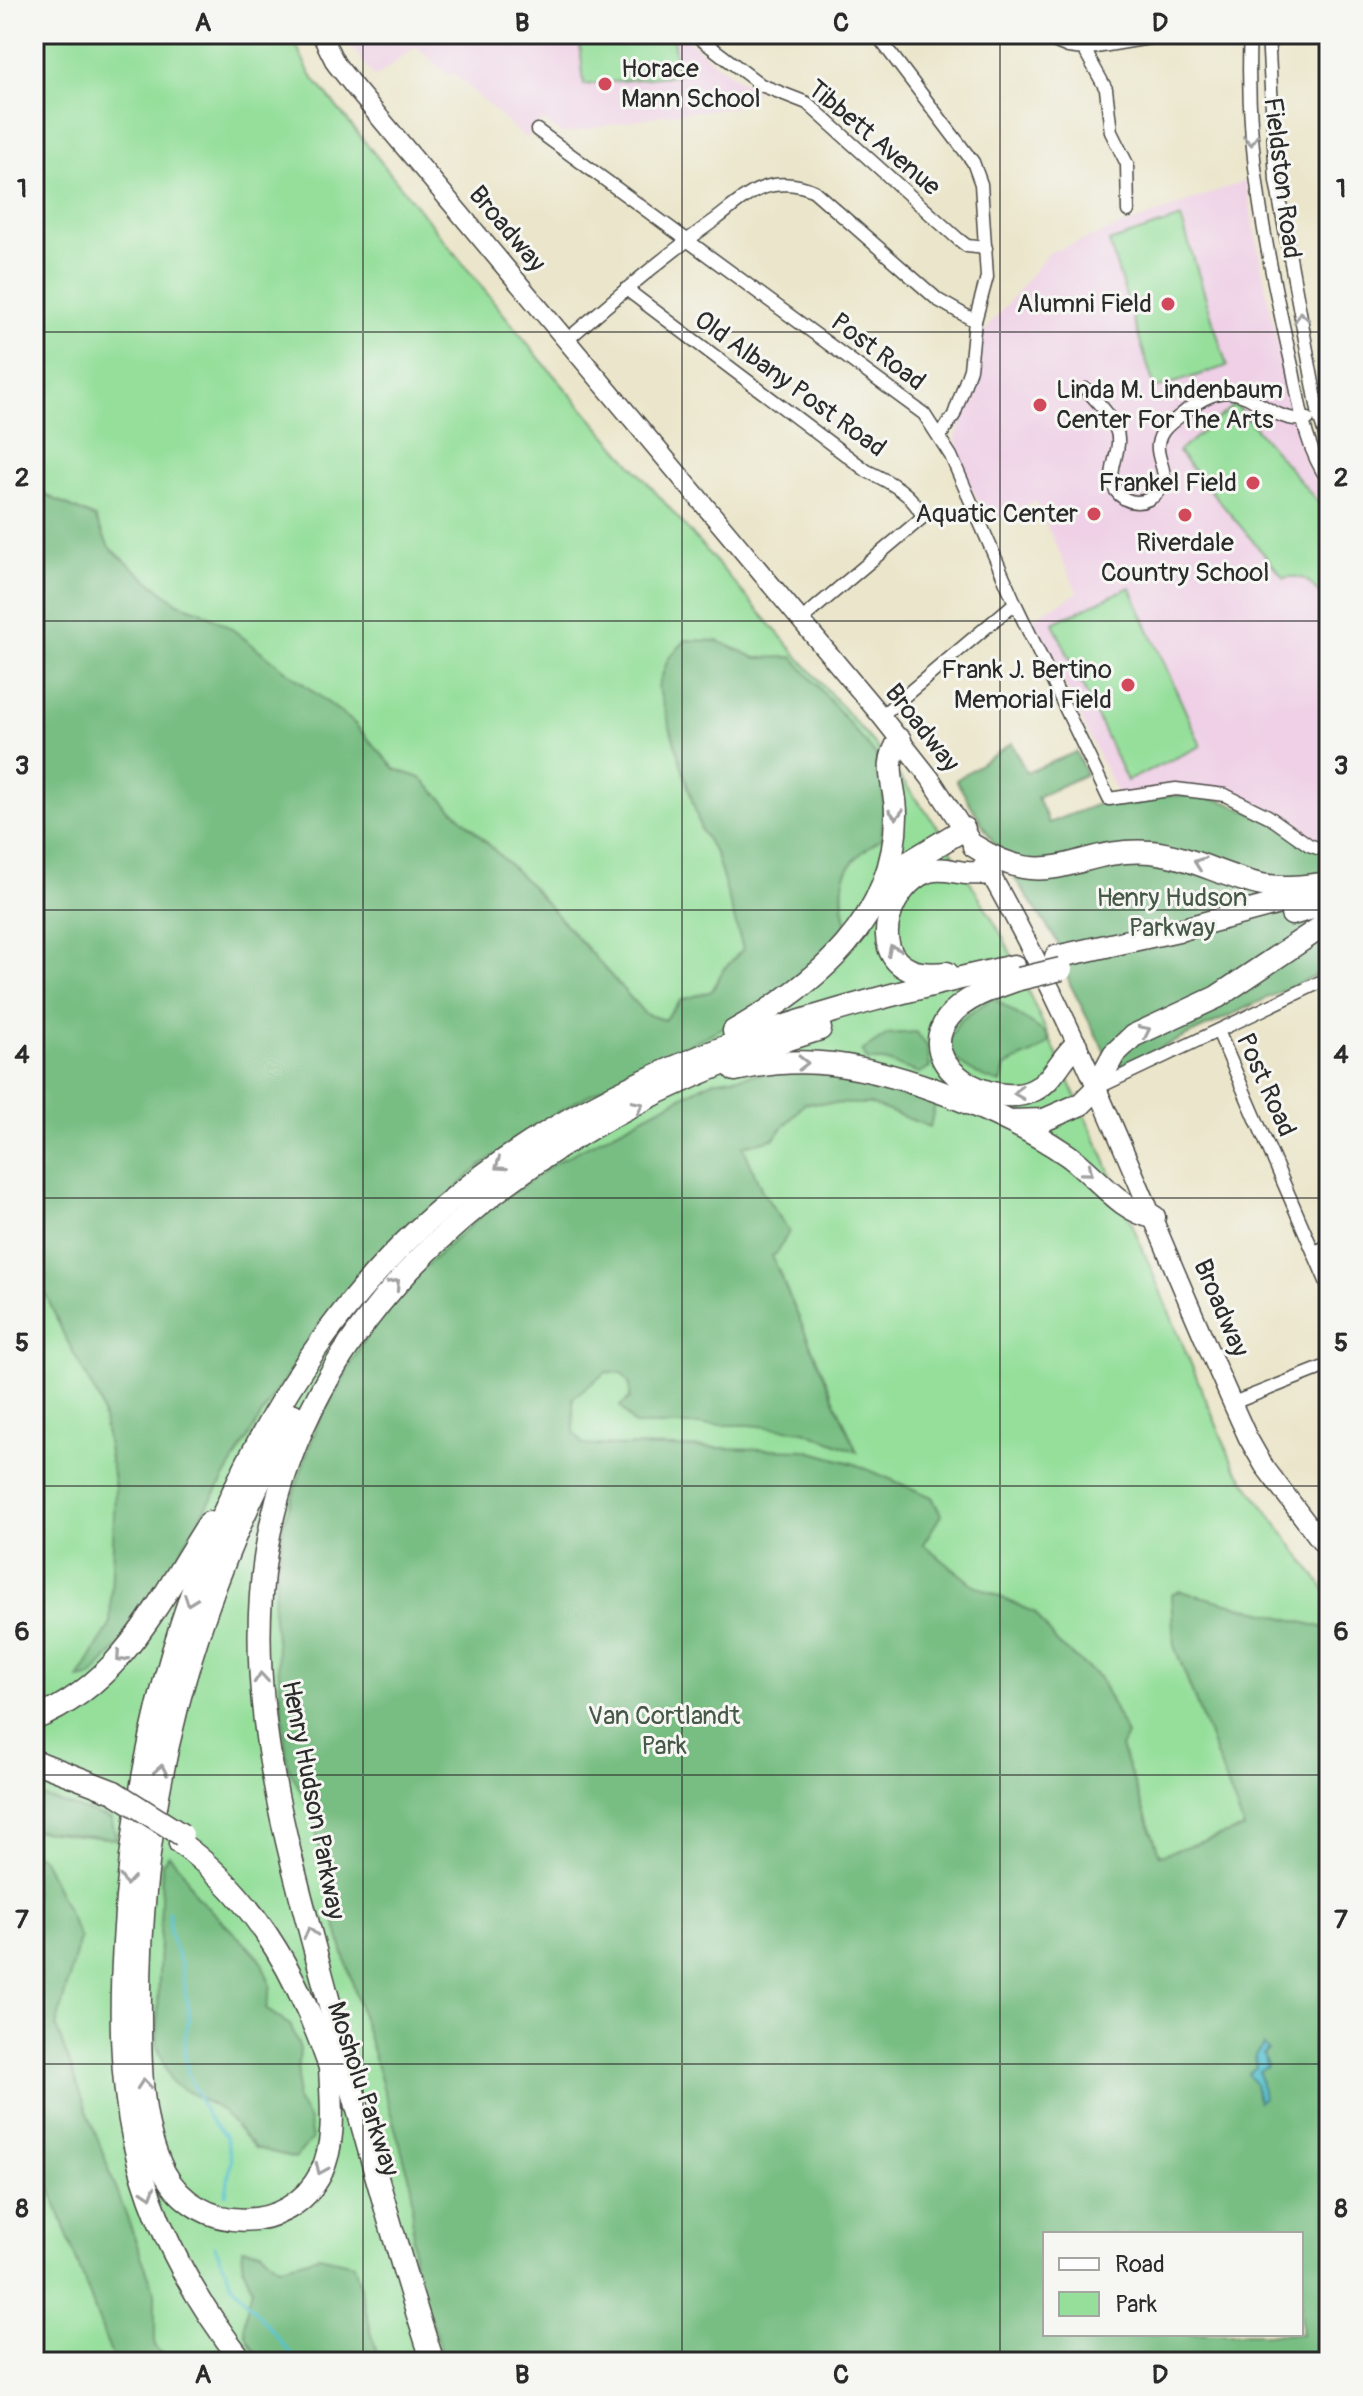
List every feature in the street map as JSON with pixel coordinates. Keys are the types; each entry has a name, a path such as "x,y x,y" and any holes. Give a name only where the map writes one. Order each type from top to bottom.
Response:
{"highway":[{"path":"870,909 894,845 897,812 889,760 900,740"},
{"path":"670,1078 805,987 840,953 898,871 969,838 1009,865 1033,870 1114,853 1147,852 1180,857 1264,885 1295,888 1329,886"},
{"path":"988,972 934,974 910,970 893,955 886,935 896,900 908,884 923,873 949,869 991,875"},
{"name":"Henry Hudson Parkway","path":"1059,963 1329,886"},
{"name":"Henry Hudson Parkway","path":"433,2362 337,2064 281,1807 265,1712 259,1634 266,1554 285,1475 314,1401 358,1328 409,1269 489,1197 670,1078 814,1031 1017,972 1216,935 1329,903"},
{"path":"997,1118 1017,1122 1044,1120 1081,1104 1096,1088 1114,1054 1133,1036 1217,997 1329,922"},
{"name":"Henry Hudson Parkway","path":"243,2362 188,2280 151,2199 130,2117 122,2005 130,1851 150,1729 191,1595 225,1514 256,1452 323,1339 423,1226 479,1179 544,1136 785,1024 988,972 1017,972"},
{"path":"1017,972 949,1016 940,1039 948,1067 981,1089 1018,1095 1046,1082 1059,1061 1076,1045"},
{"path":"670,1078 757,1066 825,1063 912,1085 997,1118 1055,1147 1093,1174 1131,1210 1154,1217"},
{"path":"337,2064 328,2152 311,2188 292,2207 262,2219 227,2219 195,2206 170,2182 156,2154 148,2125 139,1980 148,1850 164,1752 189,1658 215,1582 254,1490 326,1362 358,1328"},
{"path":"34,1719 92,1687 127,1651 256,1452"},
{"name":"Mosholu Parkway","path":"34,1761 113,1797 181,1839 229,1887 276,1946 337,2064 420,2362"},
{"name":"Mosholu Parkway","path":"34,1771 113,1797"}],"main road":[{"name":"Broadway","path":"321,34 336,64 355,88 881,716 969,838 991,875 1076,1045 1258,1457 1329,1552"}],"street":[{"name":"Tibbett Avenue","path":"694,34 761,85 807,103 958,239 967,246 986,248"},
{"path":"876,34 973,162 981,184 986,248 984,293 975,321 970,369 954,415 940,436"},
{"path":"1037,34 1068,47 1084,49 1173,34"},
{"name":"Fieldston Road","path":"1250,34 1249,114 1261,222 1303,420 1314,455 1329,481"},
{"name":"Fieldston Road","path":"1268,34 1276,181 1319,416 1329,447"},
{"path":"1084,49 1106,89 1111,132 1127,164 1128,211"},
{"name":"Post Road","path":"537,130 914,404 940,436 1015,603 1109,799 1176,789 1225,795 1268,816 1309,845 1329,852"},
{"path":"567,340 687,239 762,188 804,186 822,197 938,300 955,313 975,321"},
{"name":"Old Albany Post Road","path":"626,289 867,471 903,492 923,517 801,620"},
{"path":"1086,389 1116,428 1119,449 1111,473 1114,486 1122,497 1136,502 1152,497 1164,480 1157,451 1163,430 1203,398 1238,393 1303,420 1319,416"},
{"path":"881,716 1015,603"},
{"path":"1096,1088 1329,978"},
{"name":"Post Road","path":"1218,1031 1329,1288"},
{"path":"1314,1252 1329,1246"},
{"path":"1233,1403 1329,1365"}],"shaded area":[{"name":"Horace Mann School","path":"342,34 681,34 713,62 757,91 732,108 666,114 562,134 543,121 535,125 526,139 453,73 449,76 416,46 375,78"},
{"name":"Riverdale Country School","path":"1245,181 1286,389 1306,463 1329,506 1329,847 1312,842 1230,795 1117,794 1033,618 1078,593 1035,501 989,523 956,457 956,438 967,406 979,338 1049,253"}],"green space":[{"name":"Van Cortlandt Park","path":"34,34 291,34 310,74 540,359 875,745 937,826 1003,937 1103,1155 1234,1466 1329,1595 1329,2362 34,2362"},
{"path":"579,34 673,34 677,75 584,85"},
{"name":"Alumni Field","path":"1181,218 1227,366 1155,389 1109,242"},
{"name":"Frankel Field","path":"1235,404 1329,515 1329,595 1321,595 1301,578 1284,578 1178,452"},
{"path":"41,493 95,518 109,547 144,577 178,603 201,611 232,629 353,722 395,769 421,778 532,887 645,1014 664,1020 681,1000 712,991 723,970 743,949 716,855 701,830 658,687 668,659 686,640 718,641 756,658 793,657 879,759 884,783 882,838 858,856 845,876 842,899 848,929 831,952 754,1012 581,1099 529,1130 473,1172 324,1319 270,1401 134,1629 91,1677 78,1679 110,1625 115,1487 100,1402 64,1335 34,1268 34,506"},
{"name":"Frank J. Bertino Memorial Field","path":"1130,587 1201,746 1127,781 1053,623"},
{"name":"Henry Hudson Parkway","path":"1012,743 1026,773 1076,752 1086,774 1037,797 1049,823 1101,803 1117,805 1148,796 1195,795 1223,801 1265,818 1329,855 1329,969 1114,1070 1070,984 1057,941 1014,877 956,780"},
{"path":"993,998 1047,1034 1049,1042 1005,1067 1001,1083 969,1070 946,1046 959,1021"},
{"path":"916,1032 927,1046 930,1068 919,1073 884,1061 868,1061 862,1051 888,1034"},
{"path":"785,1070 865,1079 936,1100 930,1127 870,1104 805,1103 773,1139 743,1146 762,1191 789,1231 778,1252 772,1256 857,1452 804,1431 750,1425 634,1425 620,1406 630,1398 630,1384 622,1373 606,1372 573,1398 574,1432 584,1445 805,1450 855,1464 932,1497 941,1515 923,1544 972,1584 1035,1613 1058,1644 1099,1677 1127,1735 1121,1747 1160,1855 1244,1828 1174,1645 1171,1594 1180,1591 1329,1629 1329,2362 445,2362 413,2269 412,2186 341,1944 324,1878 314,1817 287,1764 273,1606 283,1524 317,1425 384,1304 484,1213 553,1164 712,1081"},
{"path":"34,1794 111,1819 117,1839 34,1830"},
{"path":"34,1853 43,1859 80,1938 56,2027 155,2293 155,2347 171,2362 114,2362 34,2145"},
{"path":"169,1855 182,1869 196,1896 260,1958 271,1986 266,2009 291,2026 300,2049 296,2099 308,2118 312,2139 295,2158 255,2148 221,2110 172,2083 157,2046 162,1863"},
{"path":"242,2248 261,2250 278,2267 319,2256 354,2264 379,2362 266,2362 250,2345 245,2328 252,2288 244,2270"}],"water":[{"path":"1264,2045 1268,2050 1263,2054 1267,2067 1259,2071 1263,2098 1258,2101 1255,2084 1248,2074 1256,2067 1255,2055"}],"waterway":[{"path":"169,1912 170,1935 181,1964 189,2016 184,2043 187,2071 207,2116 226,2137 231,2160 226,2194"},
{"path":"215,2246 231,2283 298,2362"}],"place":[{"name":"Horace Mann School","path":"605,84"},
{"name":"Alumni Field","path":"1168,304"},
{"name":"Linda M. Lindenbaum Center For The Arts","path":"1040,405"},
{"name":"Frankel Field","path":"1253,483"},
{"name":"Aquatic Center","path":"1094,514"},
{"name":"Riverdale Country School","path":"1185,515"},
{"name":"Frank J. Bertino Memorial Field","path":"1128,685"}]}
